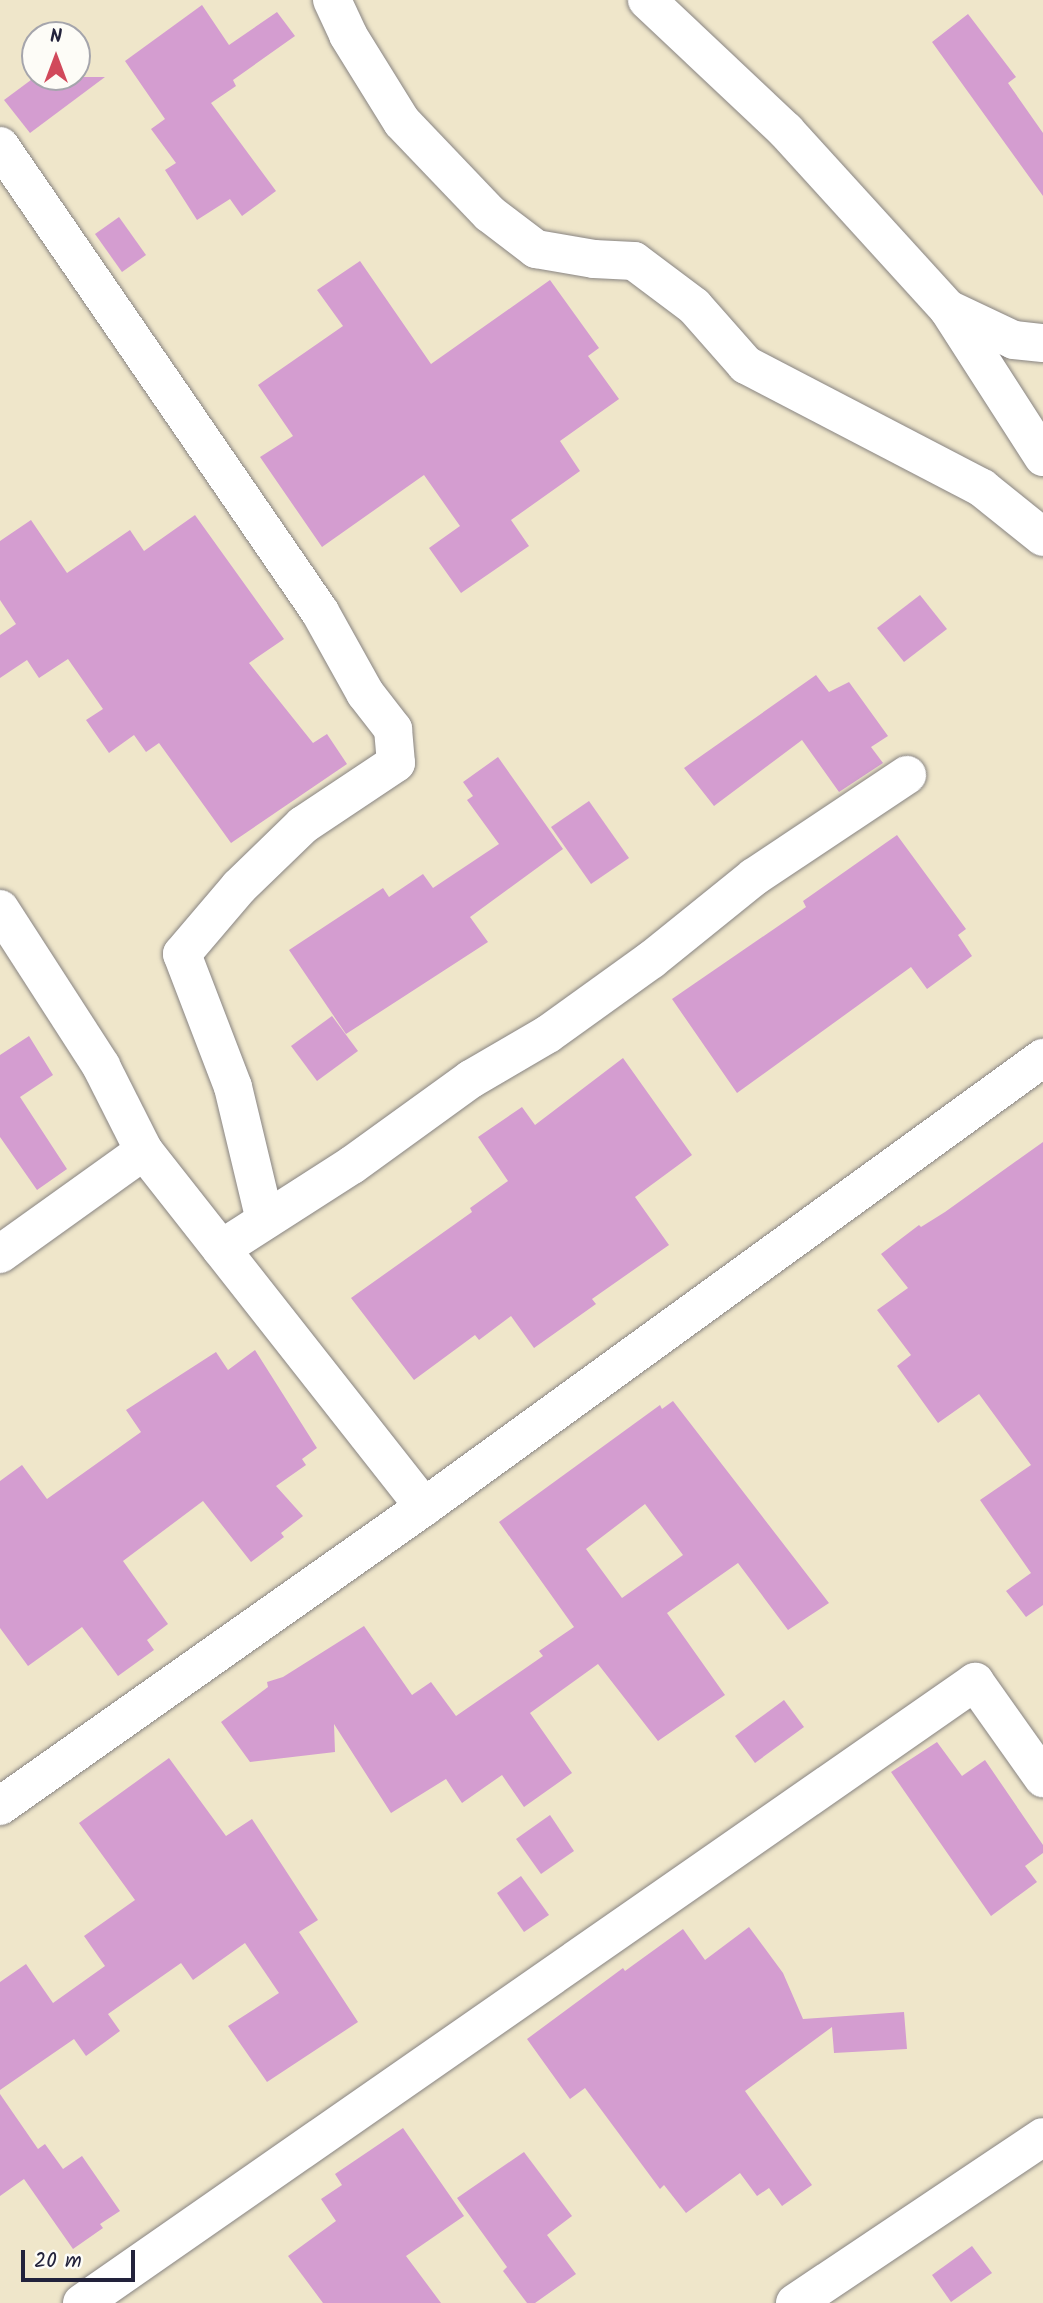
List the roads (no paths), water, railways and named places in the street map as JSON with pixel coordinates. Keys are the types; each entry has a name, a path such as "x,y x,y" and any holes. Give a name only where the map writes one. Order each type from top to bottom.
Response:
{"street":[{"path":"332,0 348,35 402,122 490,214 536,249 594,259 634,261 694,306 746,365 982,488 1043,537"},
{"path":"647,0 786,131 948,309 1043,457"},
{"path":"0,146 320,612 365,693 393,729 396,764 303,825 239,887 182,954 233,1087 265,1220"},
{"path":"948,309 1014,340 1043,343"},
{"path":"221,1249 352,1165 471,1079 548,1034 651,960 754,877 907,775"},
{"path":"0,909 101,1066 144,1152 424,1507"},
{"path":"0,1806 424,1507 1043,1058"},
{"path":"0,1254 144,1152"},
{"path":"82,2303 975,1682 1043,1778"},
{"path":"795,2303 1043,2137"}]}
